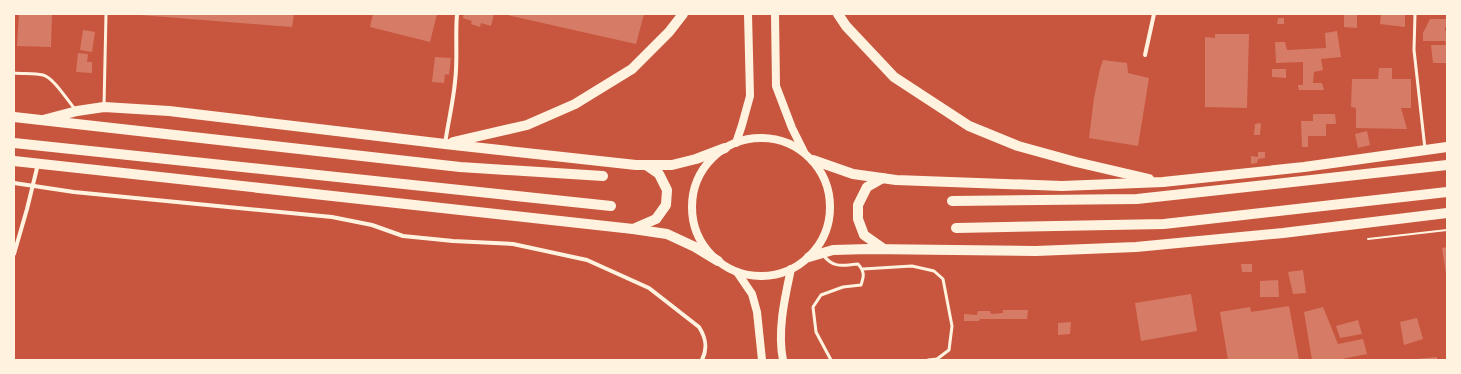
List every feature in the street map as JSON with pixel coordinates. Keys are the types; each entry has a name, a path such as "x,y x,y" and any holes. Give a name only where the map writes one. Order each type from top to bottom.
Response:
{"highway":[{"path":"445,144 527,125 575,104 632,69 669,32 683,14"},
{"path":"838,14 846,26 894,77 969,126 1018,146 1076,162 1163,182"},
{"path":"43,120 104,107 170,112 445,144 646,165 672,165 696,159 725,148"},
{"path":"14,117 460,167 603,176"},
{"path":"14,143 611,206"},
{"path":"812,160 853,174 896,180 1062,186 1163,182 1304,167 1447,147"},
{"path":"14,161 633,229 667,234 695,247 718,261"},
{"path":"633,229 656,219 666,205 668,190 659,174 646,165"},
{"path":"952,201 1137,199 1447,165"},
{"path":"883,178 867,187 858,205 858,218 864,235 884,249"},
{"path":"956,228 1164,224 1447,192"},
{"path":"809,257 834,250 884,249 1036,251 1136,247 1283,233 1447,213"}],"main road":[{"path":"736,143 750,96 748,14"},
{"path":"775,14 776,86 792,128 804,152"},
{"path":"753,139 771,139 788,143 804,152 812,160 824,178 830,199 830,206 829,220 822,240 809,257 791,269 774,275 755,276 737,272 718,261 704,245 695,225 692,203 697,181 708,163 725,148 736,143 753,139"},
{"path":"783,360 781,350 783,307 791,269"},
{"path":"737,272 752,294 757,312 762,360"}],"street":[{"path":"445,144 455,82 457,57 455,32 457,14"},
{"path":"1146,55 1154,14"},
{"path":"14,254 38,164"},
{"path":"14,183 74,192 332,217 372,225 403,236 453,241 513,244 587,260 649,288 699,327 704,335 706,344 705,354 702,360"}],"lane":[{"path":"104,107 106,14"},
{"path":"1415,14 1414,50 1425,150"},
{"path":"14,73 43,75 47,77 55,83 77,112"},
{"path":"822,253 830,263 840,265 858,264 863,270 864,276 861,285 843,287 821,295 813,307 816,332 831,360"},
{"path":"863,270 912,266 934,271 943,279 952,326 949,350 937,359 928,360"}],"path":[{"path":"1368,239 1447,230"}],"building":[{"path":"19,14 52,14 51,47 17,46"},
{"path":"140,14 294,14 292,27"},
{"path":"373,14 437,14 430,42 370,27"},
{"path":"464,14 494,14 491,26 481,23 480,27 471,24 472,21 463,18"},
{"path":"503,14 644,14 636,44"},
{"path":"1344,14 1357,14 1357,28 1344,27"},
{"path":"1381,14 1405,14 1405,27 1380,24"},
{"path":"1278,18 1284,18 1284,24 1277,24"},
{"path":"1430,19 1447,19 1447,27 1445,27 1445,31 1447,31 1447,63 1433,63 1431,45 1446,45 1445,41 1423,41 1423,33"},
{"path":"83,30 95,32 92,52 80,50"},
{"path":"1337,31 1341,57 1321,59 1323,70 1314,72 1313,83 1322,83 1324,90 1299,90 1298,85 1303,85 1303,62 1276,63 1275,42 1285,42 1287,50 1326,48 1325,33"},
{"path":"1215,34 1249,34 1247,108 1205,107 1205,37 1215,38"},
{"path":"78,53 88,54 87,62 92,62 92,73 76,72"},
{"path":"435,57 451,58 449,75 445,74 444,83 432,82"},
{"path":"1103,60 1127,63 1128,73 1149,78 1138,146 1089,138 1094,98"},
{"path":"1379,68 1392,68 1392,79 1411,79 1411,108 1401,108 1407,129 1356,128 1356,108 1351,107 1352,79 1378,79"},
{"path":"1272,69 1286,69 1286,78 1272,77"},
{"path":"1313,114 1335,114 1336,124 1326,124 1326,136 1308,136 1308,147 1302,147 1301,121 1313,121"},
{"path":"1261,123 1260,135 1254,135 1255,124"},
{"path":"1367,131 1370,145 1358,148 1355,134"},
{"path":"1258,152 1265,152 1265,158 1258,159 1257,163 1251,164 1251,156 1258,157"},
{"path":"1447,247 1447,274 1446,274 1442,248"},
{"path":"1241,264 1252,264 1252,272 1242,272"},
{"path":"1303,270 1306,293 1293,294 1288,272"},
{"path":"1278,280 1279,297 1260,297 1260,281"},
{"path":"1191,294 1197,331 1141,341 1135,303"},
{"path":"1289,306 1299,360 1228,360 1220,312 1250,307 1251,312"},
{"path":"1323,307 1338,344 1363,339 1367,354 1337,360 1312,360 1304,312"},
{"path":"1003,310 1028,310 1027,319 980,319 979,321 964,321 964,314 977,315 978,311 990,311 991,314 1003,313"},
{"path":"1417,318 1423,339 1404,345 1400,322"},
{"path":"1358,320 1362,334 1340,338 1336,326"},
{"path":"1071,322 1070,334 1058,335 1058,323"},
{"path":"1437,357 1437,360 1416,359"}]}
